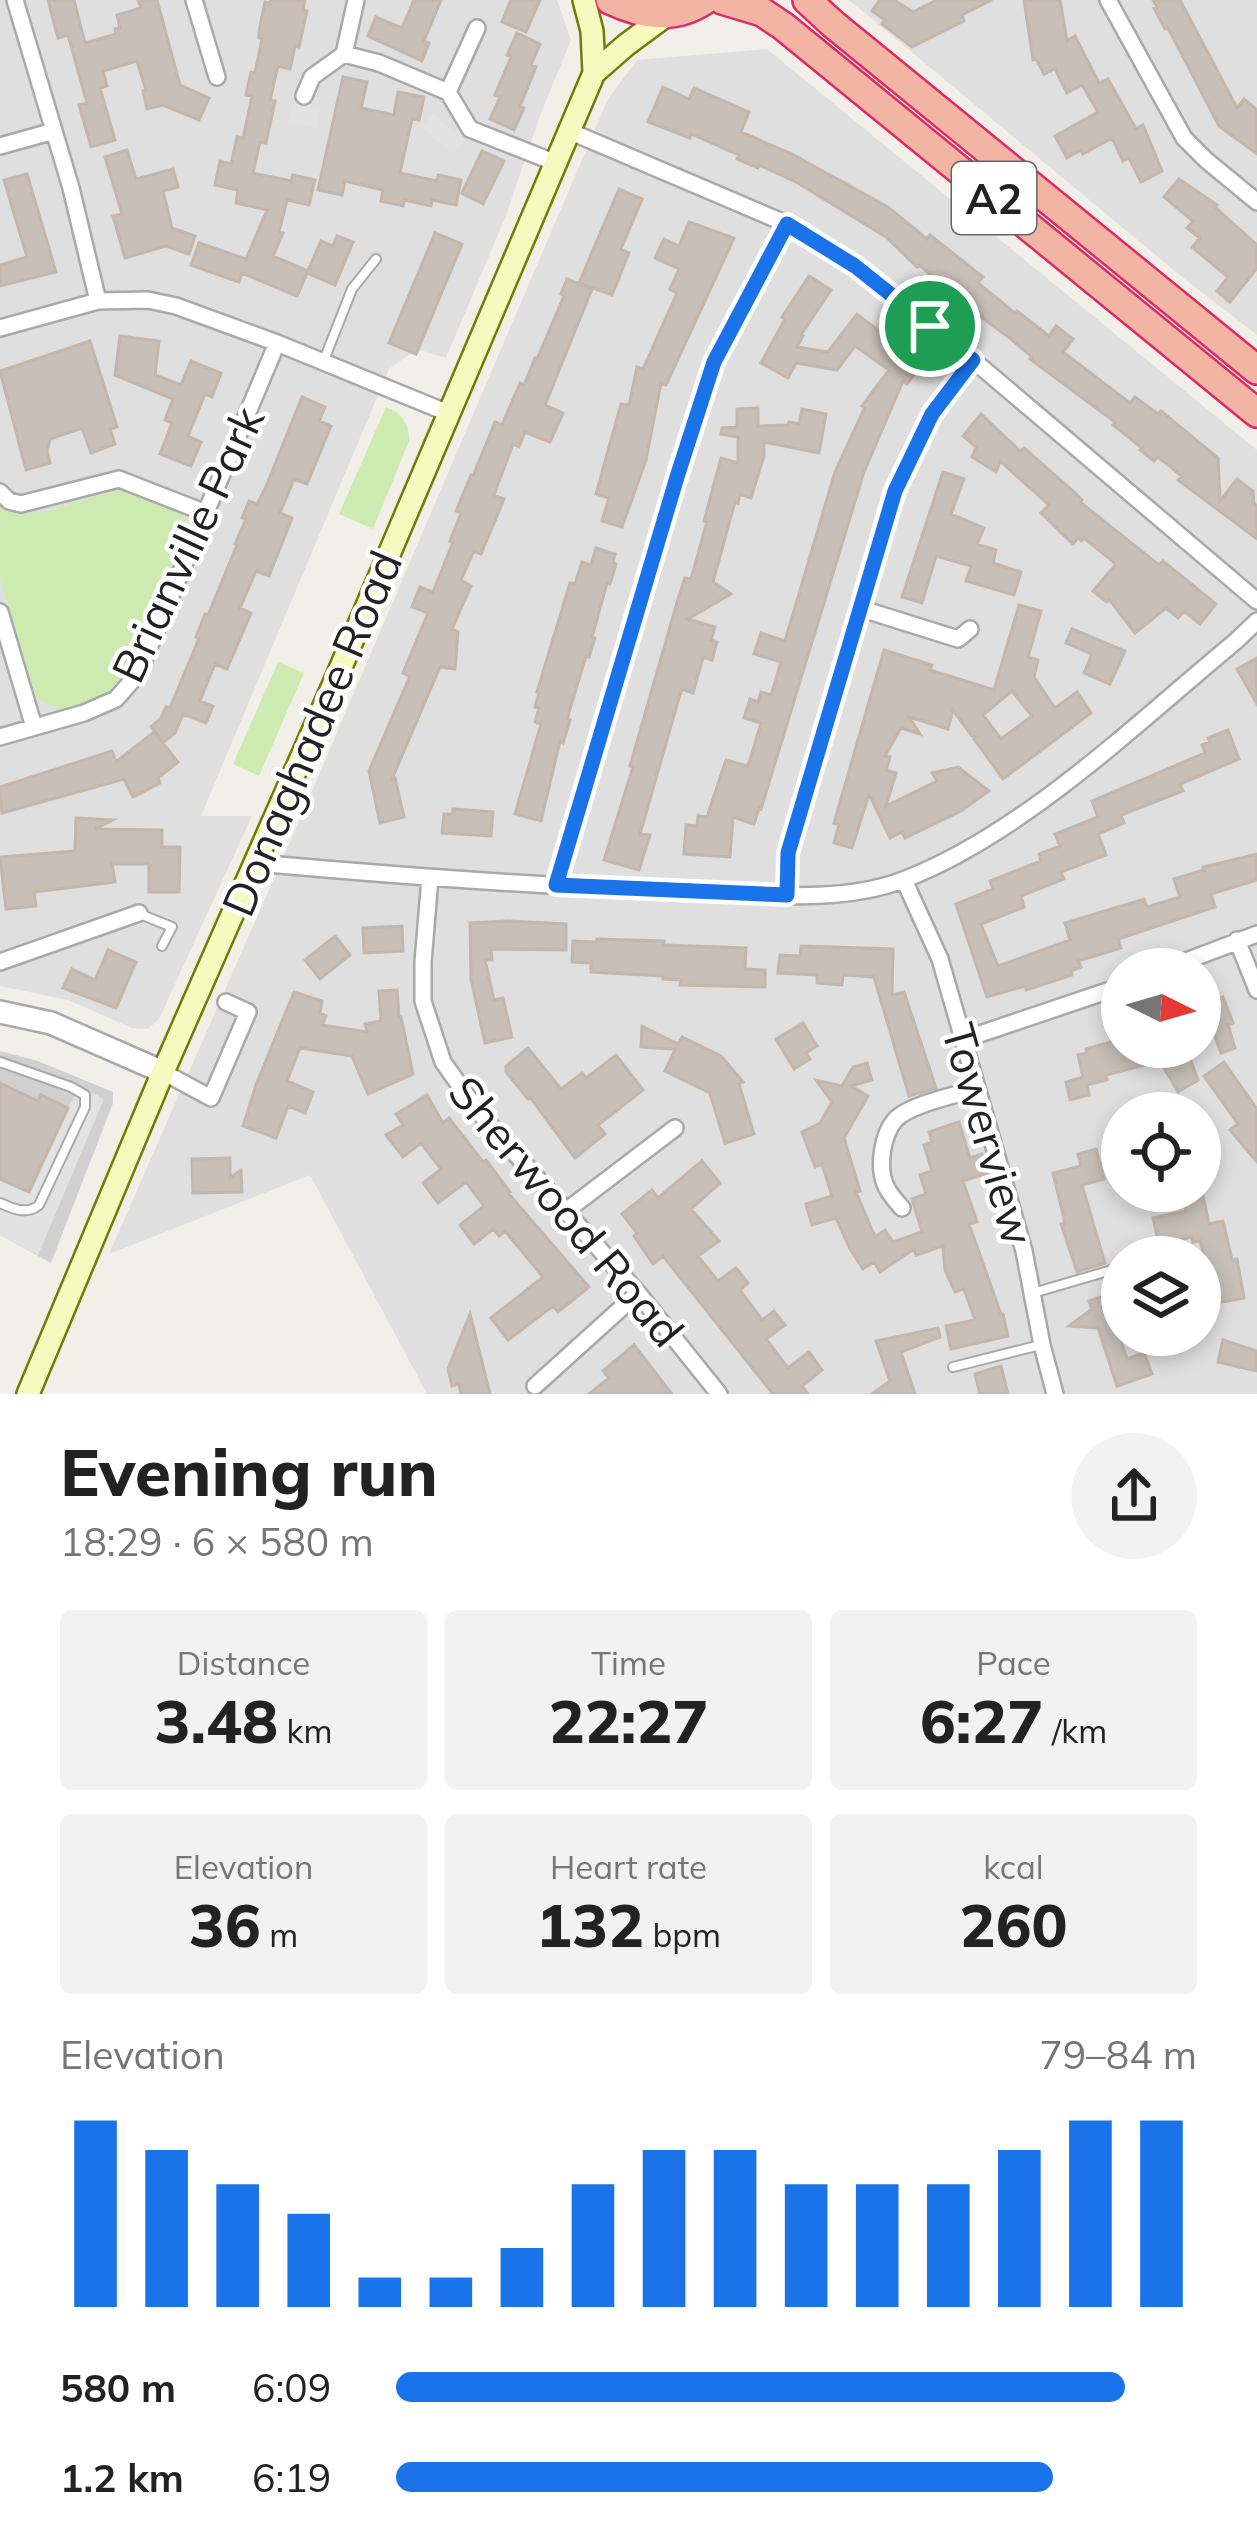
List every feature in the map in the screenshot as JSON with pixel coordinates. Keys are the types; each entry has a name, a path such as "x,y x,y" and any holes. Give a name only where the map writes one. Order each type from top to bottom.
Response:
{"highway":[{"path":"610,0 639,12 668,14 690,10 705,0"},
{"name":"A2","path":"722,0 762,12 783,26 1257,413"},
{"name":"A2","path":"807,0 1257,370"}],"main road":[{"name":"Donaghadee Road","path":"584,0 594,73"},
{"name":"Donaghadee Road","path":"28,1394 594,73 668,14"}],"street":[{"path":"15,0 71,188 98,301"},
{"path":"194,0 217,77"},
{"path":"304,96 312,76 344,54 356,0"},
{"path":"1108,0 1184,137 1257,202"},
{"path":"448,92 477,28"},
{"path":"344,54 380,63 448,92 470,129 556,163"},
{"path":"0,146 54,131"},
{"path":"569,131 787,224 855,266 1257,601"},
{"path":"556,885 714,362 787,224"},
{"path":"0,328 98,301 148,300 277,343 448,412"},
{"name":"Brianville Park","path":"0,737 85,713 116,699 138,674 277,343"},
{"path":"787,895 788,853 895,491 932,414 973,360"},
{"path":"0,492 21,504 119,479 206,513"},
{"path":"859,608 958,639 970,629"},
{"path":"0,612 34,727"},
{"path":"256,863 556,885 787,895 868,891 904,880 970,848 1056,790 1257,621"},
{"name":"Sherwood Road","path":"430,878 423,1000 443,1062 477,1110 638,1293 719,1394"},
{"name":"Towerview","path":"904,880 940,958 1024,1251 1055,1394"},
{"path":"0,962 139,914"},
{"path":"1217,948 1257,934"},
{"path":"1237,940 1257,990"},
{"path":"962,1040 1101,993"},
{"path":"0,1012 51,1023 211,1098 248,1012 226,1002"},
{"path":"902,1208 886,1187 881,1166 885,1140 896,1118 976,1089"},
{"path":"566,1211 675,1128"},
{"path":"535,1386 638,1293"}],"lane":[{"path":"323,361 352,289 376,259"},
{"path":"139,914 172,927 162,946"},
{"path":"0,1062 85,1095 85,1107 39,1205 21,1210 0,1203"},
{"path":"1032,1293 1101,1273"},
{"path":"953,1367 1042,1345"}],"shaded area":[{"path":"0,0 557,0 571,40 505,218 446,358 420,350 389,369 201,816 252,816 159,1019 148,1029 132,1028 68,1000 0,986"},
{"path":"849,0 1257,0 1257,335 1182,277"},
{"path":"767,49 1257,450 1257,1394 427,1394 310,1175 109,1254 608,99 637,60"},
{"path":"293,102 320,109 316,128 288,121"},
{"path":"433,114 464,140 454,154 422,128"},
{"path":"0,1051 113,1092 113,1103 51,1263 0,1235"},
{"path":"79,1086 104,1099 38,1255 0,1235 0,1179 29,1192"}],"green space":[{"path":"386,407 404,420 409,441 373,529 339,514"},
{"path":"122,490 178,509 188,524 187,540 125,682 97,702 60,711 36,697 0,579 0,504 12,511 42,512"},
{"path":"278,662 304,673 259,776 233,764"}],"building":[{"path":"48,0 74,0 85,43 116,34 115,29 120,28 117,15 141,8 138,0 157,0 180,85 209,98 199,120 163,105 147,109 137,61 103,71 107,86 100,88 115,140 91,147 79,105 87,103 68,35 58,38"},
{"path":"305,0 303,10 307,11 290,69 278,66 266,143 260,142 253,173 291,181 293,175 315,180 309,205 287,200 279,232 283,233 273,256 308,271 297,296 242,273 239,282 191,265 199,243 246,259 267,210 236,203 238,190 215,185 220,161 231,164 237,137 243,138 252,96 246,95 262,39 259,31 265,2"},
{"path":"414,0 441,0 424,41 429,43 422,61 368,36 376,17 402,28"},
{"path":"511,0 540,0 526,32 502,22"},
{"path":"880,0 894,0 913,12 937,0 992,0 962,15 964,21 912,47 872,11"},
{"path":"1024,0 1060,0 1067,41 1075,36 1099,83 1108,79 1136,129 1143,125 1162,171 1141,182 1112,138 1067,158 1055,136 1098,112 1082,85 1067,93 1055,69 1044,74 1033,60"},
{"path":"1153,0 1180,0 1237,108 1244,99 1257,110 1257,154 1219,126"},
{"path":"517,33 540,44 514,130 490,119"},
{"path":"343,77 367,82 361,108 394,115 398,92 424,97 419,120 412,119 400,173 437,181 438,175 461,180 456,205 404,200 403,206 381,201 383,190 345,181 342,195 318,190"},
{"path":"663,87 689,99 694,88 749,112 741,132 888,207 983,277 978,283 1015,313 1049,336 1056,326 1073,339 1063,352 1130,403 1135,397 1158,414 1161,411 1218,458 1220,501 1237,479 1253,491 1257,539 1178,480 1182,476 1158,457 1154,461 1140,450 1115,422 943,289 886,237 796,182 737,159 739,155 691,134 690,138 648,122"},
{"path":"127,150 136,179 173,169 178,187 163,191 172,228 195,236 189,254 166,246 125,258 113,216 122,214 105,157"},
{"path":"482,151 504,161 483,204 462,193"},
{"path":"27,174 56,272 0,286 0,265 27,257 4,180"},
{"path":"1179,179 1217,205 1257,245 1257,268 1230,302 1217,291 1228,277 1192,247 1200,238 1187,228 1193,221 1164,197"},
{"path":"619,189 642,199 621,249 629,253 612,295 579,283"},
{"path":"689,222 734,238 666,385 661,383 646,460 622,527 602,521 609,498 596,494 621,404 629,405 637,367 643,369 677,293 670,289 679,269 655,258 664,239 679,246"},
{"path":"435,233 462,244 416,354 389,343"},
{"path":"337,236 353,242 335,285 307,273 321,241 333,246"},
{"path":"809,276 831,290 797,347 828,352 857,314 922,364 907,384 903,381 864,472 754,824 733,817 730,857 684,854 686,825 697,826 698,816 707,817 726,760 748,766 761,723 744,718 750,699 758,702 761,692 771,695 781,662 754,654 761,633 785,641 835,472 862,406 889,370 855,346 837,370 796,363 788,378 761,363 782,317"},
{"path":"567,279 592,289 545,405 563,413 550,442 525,432 519,447 513,444 494,495 504,499 481,554 474,551 461,580 471,586 452,629 458,632 455,669 440,667 392,779 404,817 380,823 369,771 410,676 403,673 428,613 412,607 420,587 433,592 471,475 495,422 502,425 520,383 524,385 537,359"},
{"path":"120,336 159,341 155,375 181,385 191,361 221,373 212,397 205,394 188,436 201,442 191,466 160,454 172,423 165,420 173,399 115,375"},
{"path":"90,341 117,427 110,429 115,444 91,453 82,428 50,439 50,463 26,470 0,371"},
{"path":"302,397 325,407 319,421 331,426 307,484 294,479 280,513 292,518 269,576 256,571 240,608 251,613 227,669 215,664 200,701 213,706 206,723 183,714 175,733 164,742 151,727 170,708 237,545 249,501 257,504 265,489"},
{"path":"758,408 758,426 799,424 802,409 826,414 819,453 764,442 751,498 740,494 735,502 713,582 731,594 688,619 715,627 711,640 717,642 712,660 703,657 693,693 682,689 640,834 650,835 639,870 604,860 678,599 685,578 691,579 721,458 738,463 738,437 721,434 722,428 737,427 737,409"},
{"path":"981,414 1080,502 1216,604 1200,624 1184,611 1178,618 1166,608 1135,633 1109,599 1093,591 1116,564 1084,538 1073,544 1041,513 1049,505 1000,461 996,472 972,457 976,447 963,436"},
{"path":"943,472 964,479 951,514 984,528 977,544 996,550 993,563 1021,572 1014,595 966,581 971,566 936,556 922,603 902,597"},
{"path":"596,548 615,554 616,564 563,743 560,741 541,821 515,814 541,724 535,722 537,692 570,583 575,584 582,562 591,565"},
{"path":"1019,605 1041,611 1028,657 1038,660 1034,677 1055,708 1077,692 1091,713 1003,779 953,710 948,729 909,717 920,734 901,728 885,756 890,757 886,770 896,773 886,806 937,781 932,773 958,767 989,791 961,811 905,838 902,832 890,838 869,794 852,848 834,843 839,825 834,823 884,650 994,690","holes":["1012,691 1032,716 1001,739 983,715"]},
{"path":"1072,629 1125,651 1110,684 1084,673 1092,654 1066,643"},
{"path":"1257,658 1257,704 1237,669"},
{"path":"1228,730 1239,759 1180,784 1183,791 1121,815 1124,823 1098,834 1106,855 1061,872 1064,879 1021,896 1024,907 981,924 998,966 1070,940 1065,923 1144,899 1147,907 1180,897 1174,879 1203,867 1257,854 1257,880 1211,894 1215,907 1118,939 1121,948 1101,948 1101,954 1078,961 1081,967 1071,971 1072,975 987,997 956,904 993,889 990,881 1041,861 1039,854 1060,846 1055,834 1098,817 1092,801 1205,753 1202,745 1210,742 1208,738"},
{"path":"154,732 178,762 158,778 160,783 133,797 124,779 2,813 0,787 112,751 116,762"},
{"path":"453,809 493,812 491,836 442,833 444,814 453,814"},
{"path":"76,818 113,820 95,829 162,830 162,847 180,847 179,892 149,892 149,864 112,864 115,882 34,892 36,906 6,909 0,857 75,851"},
{"path":"470,923 566,924 566,950 491,949 492,960 485,960 494,1000 503,998 512,1037 485,1043 471,979"},
{"path":"402,926 403,951 364,953 363,928"},
{"path":"335,936 350,955 320,979 305,960"},
{"path":"573,941 746,948 745,969 765,970 765,987 680,985 681,980 663,976 591,972 591,963 572,962"},
{"path":"801,946 893,949 892,995 904,992 936,1088 909,1096 874,977 843,975 842,985 817,983 817,975 778,973 780,955 800,956"},
{"path":"108,950 136,962 116,1008 63,988 72,969 95,980"},
{"path":"397,990 413,1074 368,1094 352,1056 300,1048 287,1081 313,1092 305,1113 288,1106 276,1138 243,1126 294,992 322,1001 320,1013 326,1016 322,1025 367,1032 365,1024 381,1021 379,991"},
{"path":"1221,998 1233,1023 1228,1025 1235,1048 1221,1053"},
{"path":"803,1023 817,1046 806,1053 810,1059 794,1069 776,1039"},
{"path":"642,1026 678,1044 682,1037 721,1056 743,1082 739,1084 754,1134 725,1143 710,1093 665,1071 675,1049 641,1047"},
{"path":"1101,1045 1101,1068 1133,1068 1106,1075 1107,1080 1087,1085 1089,1095 1070,1100 1066,1082 1083,1077 1078,1055 1087,1053 1086,1049"},
{"path":"528,1048 561,1089 582,1073 586,1078 616,1055 643,1090 598,1125 605,1134 575,1158 506,1072 506,1066"},
{"path":"1224,1062 1257,1109 1257,1162 1230,1130 1238,1124 1221,1100 1221,1092 1215,1092 1204,1076"},
{"path":"867,1063 872,1080 851,1086 868,1096 844,1138 860,1191 856,1192 875,1237 885,1230 893,1242 922,1232 912,1199 926,1194 920,1175 932,1171 924,1145 932,1142 929,1132 959,1122 970,1158 982,1154 988,1173 963,1181 977,1222 969,1224 1008,1336 951,1349 946,1326 975,1320 964,1289 955,1292 945,1270 943,1246 916,1255 914,1249 880,1272 874,1262 863,1269 836,1218 812,1225 806,1204 832,1196 822,1164 815,1167 802,1132 820,1123 832,1102 816,1080 842,1086 853,1067"},
{"path":"1164,1068 1194,1068 1198,1080 1178,1092"},
{"path":"0,1083 38,1101 41,1095 68,1108 29,1192 0,1179"},
{"path":"427,1095 443,1123 449,1118 589,1287 558,1312 553,1306 508,1340 491,1318 543,1277 505,1231 499,1236 493,1229 474,1244 460,1225 484,1206 466,1182 438,1203 423,1183 441,1169 421,1143 403,1157 386,1135 403,1125 396,1114"},
{"path":"1096,1149 1101,1168 1101,1180 1082,1185 1101,1264 1077,1272 1061,1224 1065,1223 1053,1173 1081,1166 1078,1154"},
{"path":"230,1158 230,1178 241,1170 242,1192 193,1193 192,1159"},
{"path":"702,1161 720,1183 691,1209 719,1241 698,1256 718,1281 736,1268 748,1283 740,1290 762,1320 774,1311 785,1325 766,1339 788,1368 809,1352 822,1370 802,1386 808,1394 773,1394 663,1256 653,1264 622,1214 652,1190 658,1198"},
{"path":"1206,1212 1209,1224 1223,1221 1244,1298 1221,1302 1221,1236 1157,1236 1153,1218"},
{"path":"1101,1297 1101,1337 1098,1328 1069,1326 1092,1309 1089,1301"},
{"path":"470,1314 490,1394 461,1394 459,1384 452,1386 448,1369"},
{"path":"938,1328 940,1337 901,1352 915,1394 872,1394 890,1381 876,1341"},
{"path":"1223,1340 1257,1351 1257,1371 1218,1362"},
{"path":"634,1345 672,1394 589,1394 609,1378 603,1371"},
{"path":"1107,1356 1145,1356 1152,1374 1117,1386"},
{"path":"1001,1366 1008,1394 980,1394 975,1374"}],"route":[{"path":"787,224 855,266 930,326 973,360 932,414 895,491 788,853 787,895 556,885 714,362 787,224"}]}
